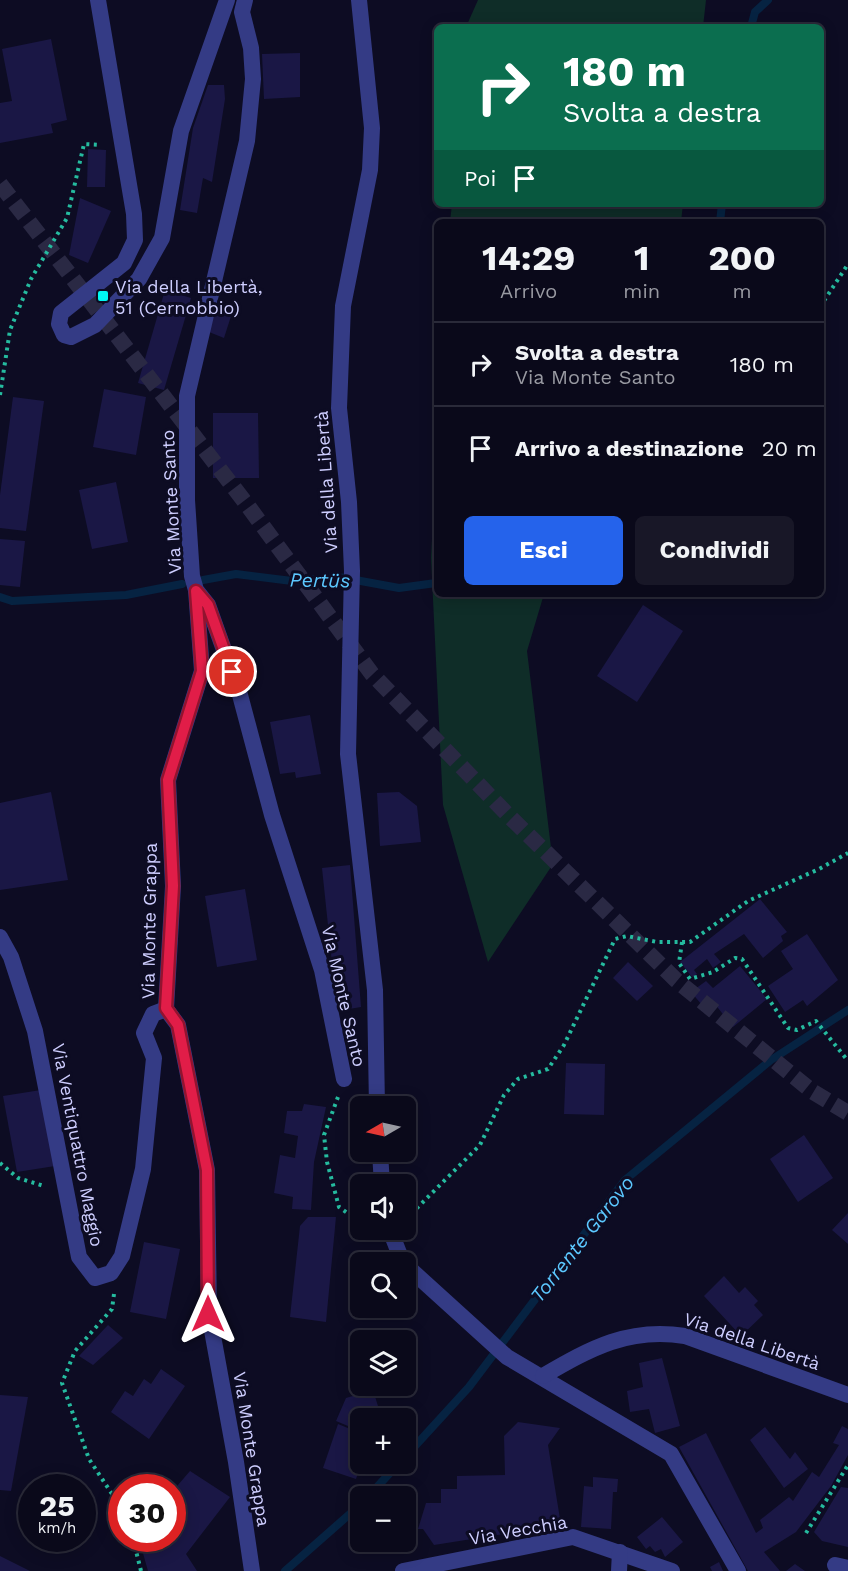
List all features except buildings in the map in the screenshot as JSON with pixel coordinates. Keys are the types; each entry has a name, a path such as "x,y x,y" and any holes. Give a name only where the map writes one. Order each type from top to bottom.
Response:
{"street":[{"path":"98,0 134,214 135,240 124,263 61,313 61,329 64,335 71,337 95,325 139,279 162,238 181,131 227,0"},
{"name":"Via Monte Santo","path":"245,0 242,12 251,48 253,79 247,141 187,396 187,500 192,576 196,591 208,605 240,695 272,815 322,970 344,1079"},
{"name":"Via della Libertà","path":"359,0 372,128 370,170 343,306 339,408 349,502 352,579 348,754 375,990 377,1096"},
{"name":"Via Monte Grappa","path":"196,591 202,671 168,780 173,886 166,1008 178,1025 207,1170 208,1314 236,1462 250,1570"},
{"name":"Via Ventiquattro Maggio","path":"0,937 11,957 35,1031 79,1257 95,1278 111,1273 122,1256 143,1169 154,1058 144,1033 153,1014 166,1008"},
{"path":"394,1240 399,1253 411,1270 507,1357 543,1376 671,1454 738,1571"},
{"name":"Via della Libertà","path":"543,1376 577,1356 622,1338 658,1332 686,1336 848,1395"},
{"name":"Via Vecchia","path":"403,1571 573,1537 620,1551 672,1571"},
{"path":"619,1571 620,1551"}],"path":[{"path":"0,395 10,330 31,279 67,219 84,144"},
{"path":"824,301 848,264"},
{"path":"416,1210 480,1145 504,1095 518,1079 548,1069 564,1045 615,939 627,936 657,942 690,942 748,901 819,869 848,853"},
{"path":"682,942 678,963 690,979 714,972 735,958 742,960 788,1028 797,1030 816,1021 848,1061"},
{"name":"Via Monte Santo","path":"344,1079 324,1135 339,1207 350,1215"},
{"path":"0,1163 18,1178 68,1194"},
{"path":"108,1488 89,1459 62,1383 75,1351 112,1309 115,1288 111,1273"},
{"path":"806,1533 848,1465"},
{"path":"136,1552 141,1571"}],"green space":[{"path":"478,0 706,0 703,24 467,24"},
{"path":"452,207 683,207 681,219 450,219"},
{"path":"434,499 434,597 543,597 527,651 553,864 488,962 443,805 431,558"}],"waterway":[{"name":"Pertüs","path":"752,24 755,12 768,0"},
{"name":"Pertüs","path":"720,219 722,207"},
{"name":"Pertüs","path":"203,580 236,574 292,581 339,577 399,588 434,583"},
{"name":"Pertüs","path":"0,597 12,601 126,595 182,584"},
{"name":"Torrente Garovo","path":"416,1445 469,1387 625,1180 771,1060 848,1010"},
{"name":"Torrente Garovo","path":"378,1486 389,1474"},
{"name":"Torrente Garovo","path":"285,1571 350,1514"}],"tunnel":[{"path":"0,184 248,506 372,674 510,817 676,980 813,1092 848,1113"}],"place":[{"name":"Via della Libertà, 51 (Cernobbio)","path":"103,296"}],"route":[{"path":"208,1314 207,1170 178,1025 166,1008 173,886 168,780 202,671 196,591 208,605 232,672"}]}
